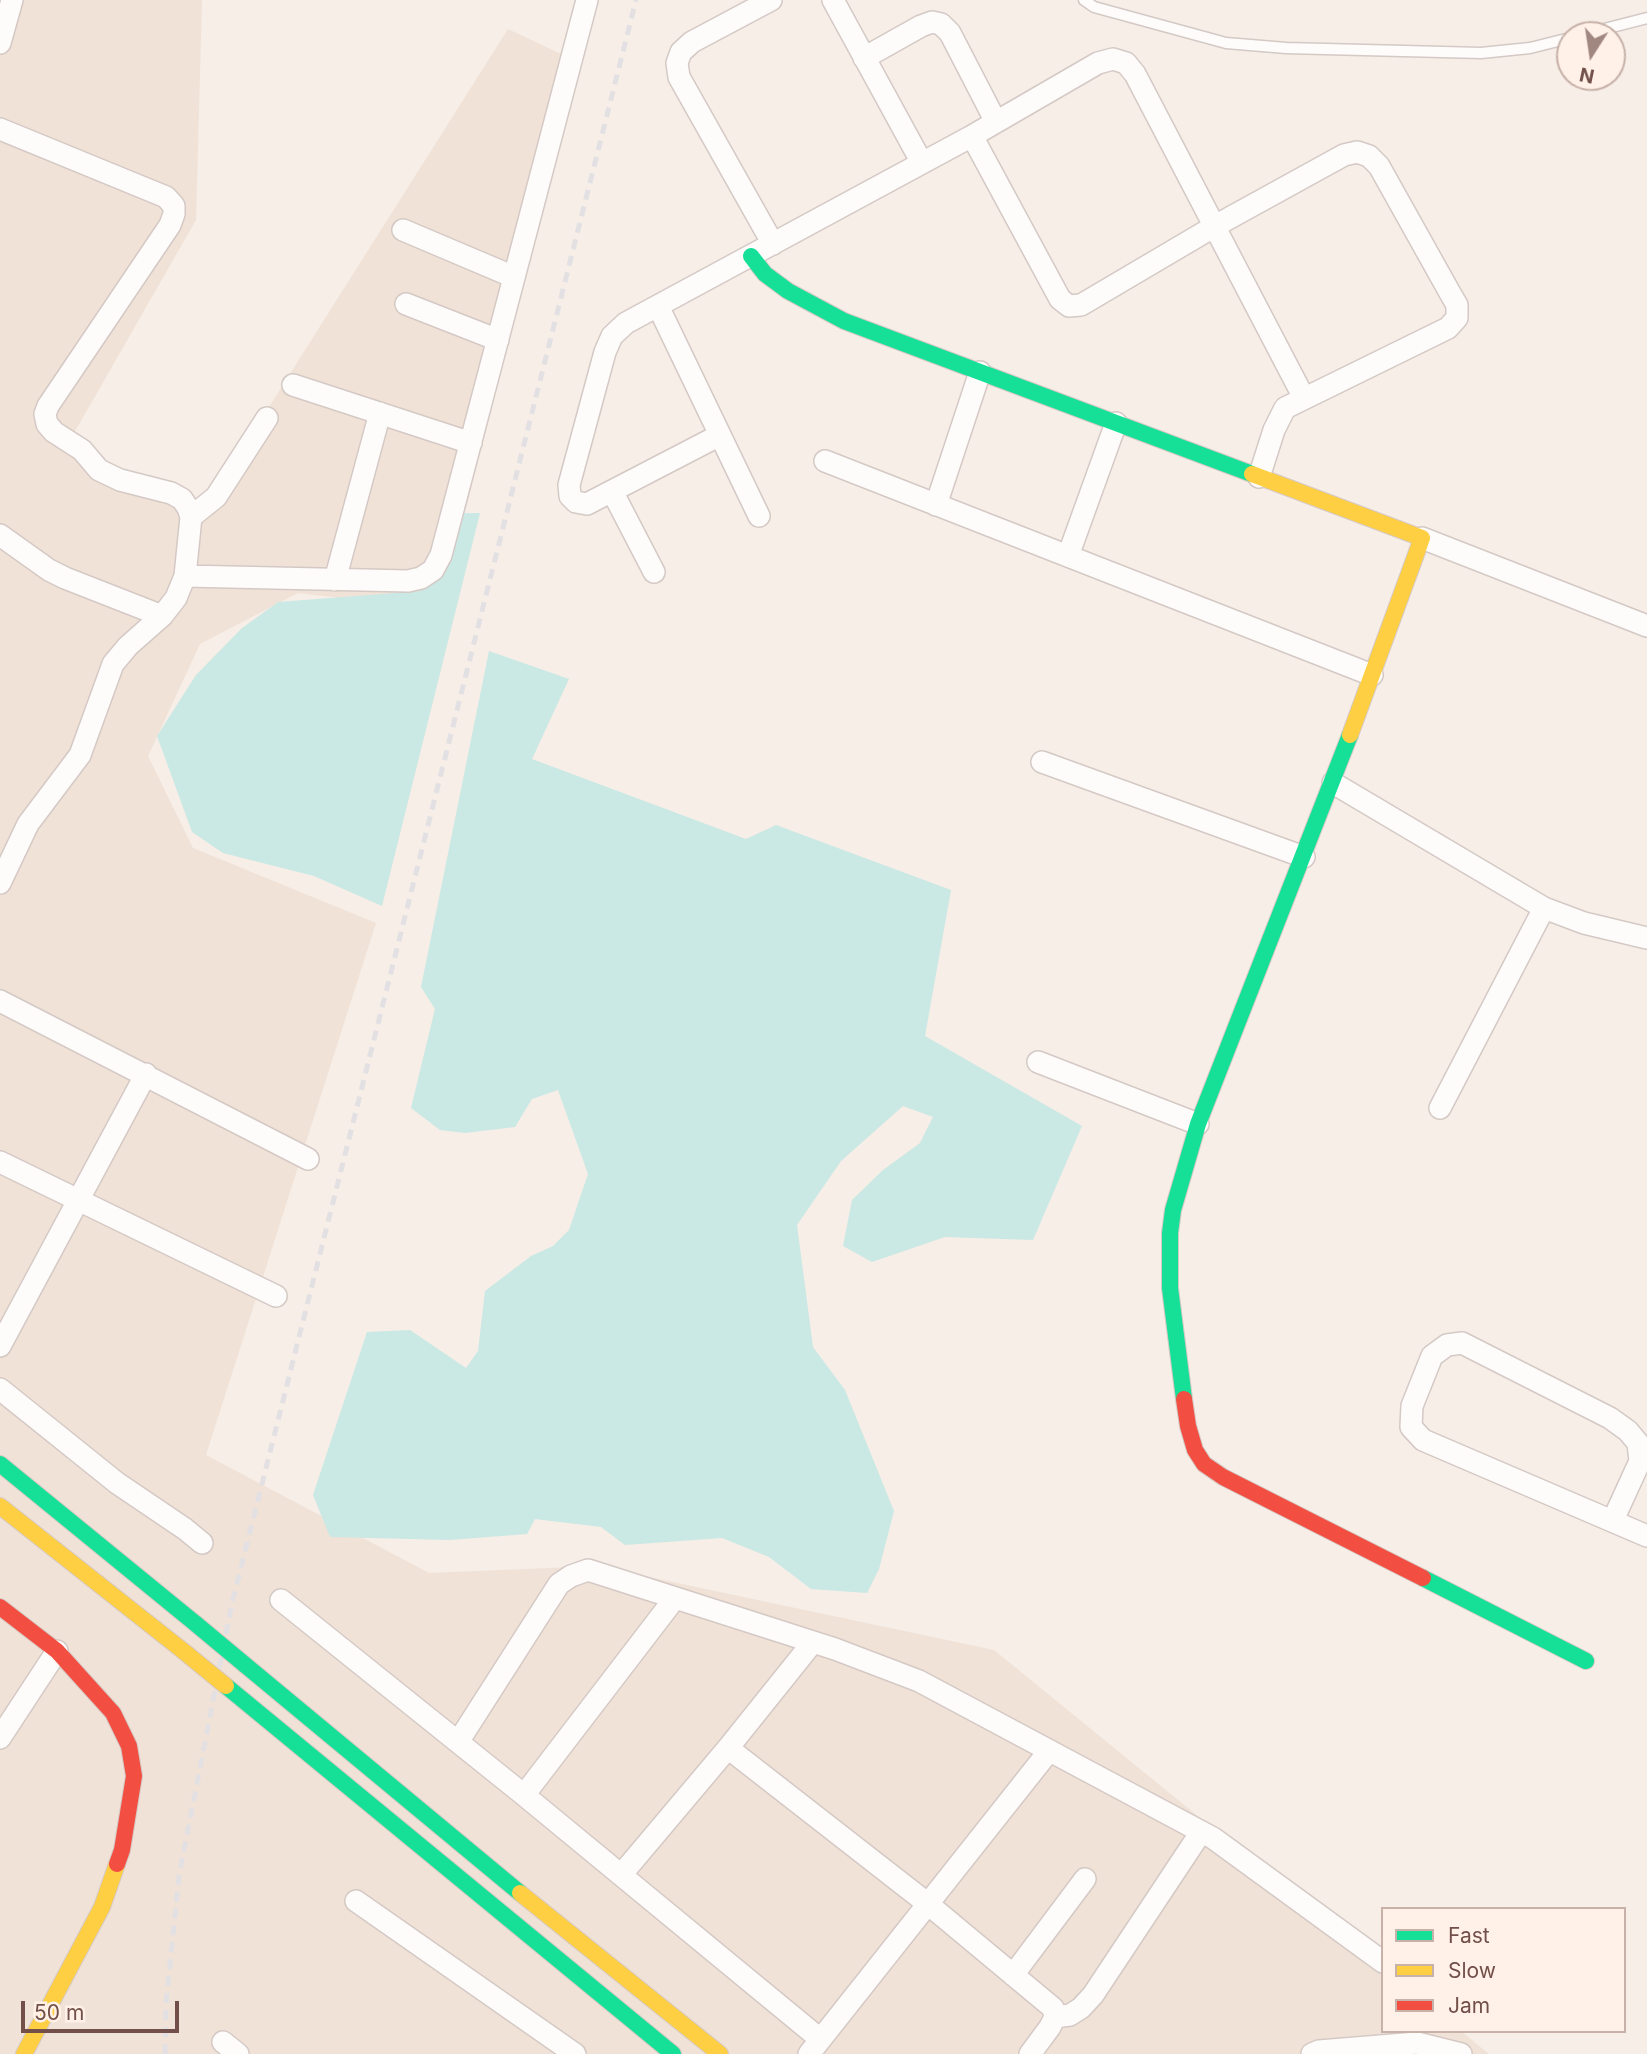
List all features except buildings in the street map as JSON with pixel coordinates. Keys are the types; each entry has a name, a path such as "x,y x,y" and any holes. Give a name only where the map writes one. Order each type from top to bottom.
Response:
{"main road":[{"path":"751,256 765,274 788,291 844,321 1422,538 1333,783 1198,1124 1173,1210 1170,1288 1188,1426 1195,1450 1204,1464 1223,1477 1586,1661"},
{"path":"0,1464 720,2054"},
{"path":"0,1506 182,1650 673,2054"},
{"path":"0,1607 57,1651 113,1713 130,1746 134,1776 121,1850 102,1907 24,2054"}],"street":[{"path":"0,43 12,0"},
{"path":"185,576 408,581 421,578 433,570 441,555 587,0"},
{"path":"771,0 692,43 681,52 677,63 679,77 773,244"},
{"path":"832,0 922,163"},
{"path":"864,58 921,26 932,22 941,24 950,33 996,122"},
{"path":"720,436 587,504 576,502 570,496 569,485 605,352 612,336 626,323 972,136 1098,63 1113,59 1126,63 1135,74 1304,398"},
{"path":"0,129 166,197 174,206 170,225 45,414 47,424 54,432 82,450 99,470 120,480 171,493 182,499 191,517 185,576 176,598 162,616 128,646 113,664 80,755 28,824 0,883"},
{"path":"972,136 1060,299 1069,306 1080,306 1215,226 1344,155 1357,152 1369,156 1379,166 1457,305 1457,318 1448,328 1285,408 1279,416 1259,477"},
{"path":"403,230 514,277"},
{"path":"406,304 498,340"},
{"path":"659,306 759,516"},
{"path":"936,505 980,372"},
{"path":"293,385 471,443"},
{"path":"335,580 380,414"},
{"path":"191,517 216,497 267,418"},
{"path":"1068,556 1116,424"},
{"path":"825,461 1372,675"},
{"path":"612,491 654,572"},
{"path":"0,535 65,578 162,616"},
{"path":"1422,538 1647,626"},
{"path":"1042,762 1304,857"},
{"path":"1333,783 1544,908 1584,923 1647,938"},
{"path":"1440,1108 1544,908"},
{"path":"0,1001 308,1159"},
{"path":"1038,1062 1198,1124"},
{"path":"0,1346 146,1074"},
{"path":"0,1162 276,1296"},
{"path":"1613,1520 1640,1461 1638,1443 1628,1431 1610,1418 1462,1343 1447,1345 1432,1356 1412,1406 1411,1427 1423,1440 1647,1536"},
{"path":"0,1388 117,1483 202,1543"},
{"path":"458,1742 559,1584 570,1576 588,1570 813,1642 919,1681 1213,1838 1381,1961"},
{"path":"524,1795 675,1598"},
{"path":"281,1600 621,1875 814,2047 1049,1751"},
{"path":"621,1875 813,1642"},
{"path":"0,1738 57,1651"},
{"path":"728,1748 928,1904 1053,2008 1055,2017 1050,2028 1030,2054"},
{"path":"1055,2017 1070,2015 1093,1995 1201,1832"},
{"path":"1013,1975 1085,1879"},
{"path":"356,1901 575,2054"},
{"path":"1312,2054 1319,2050 1416,2037 1461,2054"}],"lane":[{"path":"1084,0 1094,7 1226,43 1274,47 1481,53 1530,48 1556,42"},
{"path":"1626,23 1647,18"}],"shaded area":[{"path":"0,0 202,0 196,220 66,447 207,505 508,29 580,63 440,610 298,593 200,644 148,756 193,848 376,923 206,1455 429,1573 597,1566 994,1650 1381,1965 1381,2033 1463,2033 1489,2054 0,2054"}],"water":[{"path":"445,513 480,513 382,906 314,876 223,853 192,832 157,736 196,675 241,629 278,602 421,591"},
{"path":"489,651 569,679 532,759 746,839 776,825 951,890 925,1036 1082,1126 1033,1240 945,1237 872,1262 843,1246 852,1200 883,1170 920,1143 933,1117 903,1106 841,1161 797,1225 813,1347 845,1390 894,1511 879,1569 867,1593 811,1589 769,1557 722,1538 625,1545 601,1527 535,1519 527,1534 450,1540 330,1537 313,1495 367,1332 410,1330 466,1368 478,1351 485,1291 531,1256 553,1246 569,1230 588,1174 558,1090 532,1099 515,1127 465,1133 440,1130 411,1108 435,1009 421,987"}],"railway":[{"path":"165,2054 166,2004 179,1876 232,1603 636,0"}],"traffic: fast":[{"path":"751,256 765,274 788,291 844,321 1252,474"},
{"path":"1184,1399 1170,1288 1170,1233 1173,1210 1198,1124 1350,735"},
{"path":"0,1464 196,1624"},
{"path":"1423,1578 1586,1661"},
{"path":"196,1624 244,1664"},
{"path":"244,1664 520,1893"},
{"path":"226,1686 673,2054"}],"traffic: slow":[{"path":"1252,474 1422,538 1350,735"},
{"path":"0,1506 182,1650"},
{"path":"182,1650 226,1686"},
{"path":"24,2054 102,1907 117,1864"},
{"path":"520,1893 720,2054"}],"traffic: jam":[{"path":"1184,1399 1195,1450 1204,1464 1223,1477 1423,1578"},
{"path":"0,1607 57,1651 113,1713 129,1746 134,1776 122,1850 117,1864"}]}
